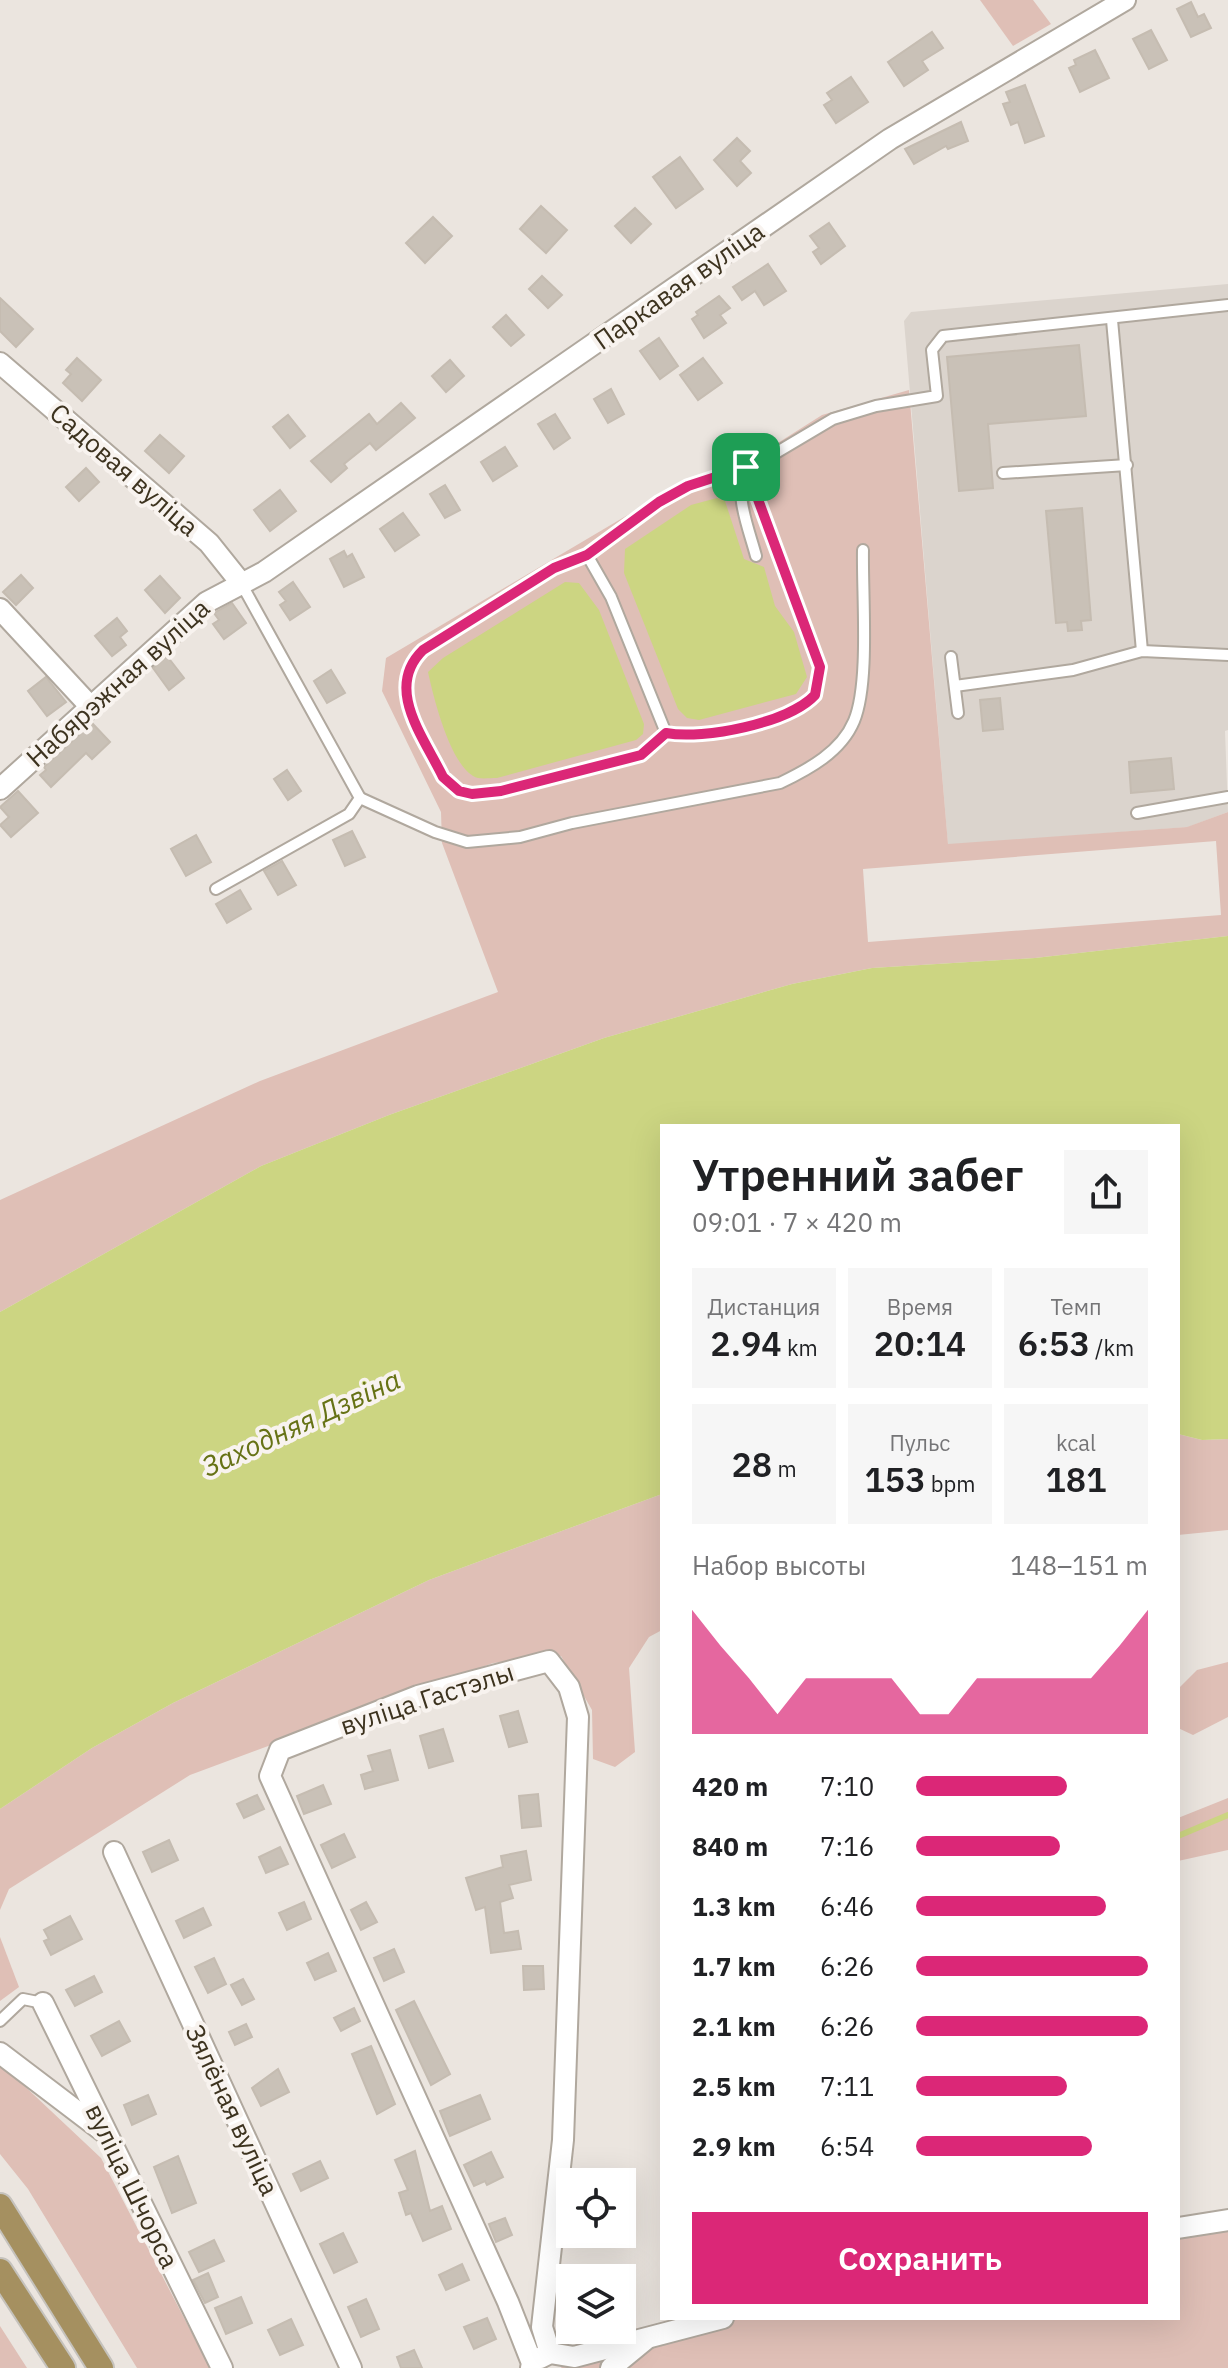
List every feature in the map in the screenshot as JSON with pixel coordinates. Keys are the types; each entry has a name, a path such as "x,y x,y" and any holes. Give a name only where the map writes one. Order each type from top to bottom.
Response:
{"main road":[{"path":"0,2206 101,2368"},
{"path":"0,2271 63,2368"}],"street":[{"name":"Паркавая вуліца","path":"241,583 277,563 890,139 1125,0"},
{"name":"Садовая вуліца","path":"0,363 209,543 241,583"},
{"name":"Набярэжная вуліца","path":"0,789 89,705 207,602 241,583"},
{"path":"0,609 89,705"},
{"name":"вуліца Гастэлы","path":"549,1661 569,1687 578,1717 563,2140 542,2327 533,2363 270,1776 280,1750 418,1696 549,1661"},
{"name":"Зялёная вуліца","path":"114,1852 351,2368"},
{"name":"вуліца Шчорса","path":"43,2003 222,2368"},
{"path":"0,2053 107,2135"},
{"path":"1180,2228 1228,2220"},
{"path":"533,2363 577,2362 600,2347 647,2339 716,2320"},
{"path":"611,2368 647,2339"}],"lane":[{"path":"746,467 806,620 820,667 820,682 815,695 792,713 707,734 666,733 641,755 501,791 472,794 459,791 443,777 404,690 411,661 423,650 554,568 587,555 659,502 688,486 746,467 833,419 876,406 937,396 932,350 943,336 1228,305"},
{"path":"1112,320 1142,651"},
{"path":"1003,473 1127,465"},
{"path":"746,467 740,479 741,491 756,556"},
{"path":"241,583 360,798 435,832 467,842 520,837 572,823 780,783 810,769 837,747 854,721 861,691 863,550"},
{"path":"587,555 611,597 666,733"},
{"path":"955,686 1073,670 1142,651 1228,655"},
{"path":"951,657 958,713"},
{"path":"1137,813 1228,797"},
{"path":"216,889 349,814 360,798"},
{"path":"0,2021 23,1999 43,2003"}],"shaded area":[{"path":"980,0 1033,0 1051,24 1013,46"},
{"path":"1228,284 1228,730 1225,731 1228,812 1188,827 948,845 904,321 911,312"},
{"path":"909,390 948,844 1187,827 1228,812 1228,936 1035,958 872,968 792,984 604,1038 389,1115 261,1166 0,1312 0,1200 260,1081 498,992 442,843 441,812 382,691 386,658 685,481 762,453 822,415","holes":["1216,841 1221,915 868,942 863,869"]},
{"path":"1180,1434 1202,1440 1228,1439 1228,1530 1180,1535"},
{"path":"660,1495 660,1631 649,1637 629,1668 635,1752 615,1767 593,1759 592,1710 561,1656 493,1663 190,1775 9,1889 0,1910 0,1809 92,1748 173,1703 429,1580"},
{"path":"1228,1662 1228,1717 1193,1735 1180,1729 1180,1687 1197,1670"},
{"path":"1228,1798 1228,1850 1180,1861 1180,1817"},
{"path":"0,1937 19,1987 0,2001"},
{"path":"0,2063 101,2158 210,2368 137,2368 28,2189 0,2154"},
{"path":"1228,2212 1228,2368 561,2368 574,2346 636,2344 636,2331 684,2320 1180,2320 1180,2220"},
{"path":"0,2326 27,2368 0,2368"}],"water":[{"path":"717,498 725,501 744,559 764,567 775,606 794,632 807,677 796,694 699,720 687,718 678,709 624,573 625,549 691,505"},
{"path":"565,582 579,583 599,610 644,724 643,734 636,740 497,778 478,778 468,772 452,747 428,672 443,658"},
{"name":"Заходняя Дзвіна","path":"1228,936 1228,1439 1202,1440 1180,1434 1180,1124 660,1124 660,1495 429,1580 173,1703 92,1748 0,1809 0,1312 261,1166 389,1115 604,1038 792,984 872,968 1035,958"}],"building":[{"path":"1191,2 1198,17 1204,14 1211,28 1191,37 1177,9"},
{"path":"1151,30 1167,60 1149,69 1133,39"},
{"path":"932,32 943,48 922,61 928,70 904,86 888,62"},
{"path":"1095,50 1109,78 1080,92 1069,68 1076,65 1074,60"},
{"path":"851,77 868,102 836,123 824,105 832,100 827,93"},
{"path":"1025,85 1044,136 1025,143 1018,122 1011,125 1003,104 1010,102 1006,92"},
{"path":"961,122 968,141 948,149 946,146 914,164 905,149"},
{"path":"737,138 750,151 740,161 751,173 737,186 714,160"},
{"path":"680,157 703,189 676,208 653,177"},
{"path":"541,206 567,230 546,253 520,229"},
{"path":"635,208 651,224 631,243 615,226"},
{"path":"433,217 452,236 425,263 406,243"},
{"path":"829,223 845,246 821,264 813,252 819,248 810,236"},
{"path":"768,264 786,291 764,305 755,291 742,300 733,287"},
{"path":"542,276 562,295 548,308 529,289"},
{"path":"719,296 730,308 720,315 726,323 704,338 692,319 698,315 696,312"},
{"path":"0,298 33,329 16,347 0,331"},
{"path":"506,315 524,335 511,346 493,327"},
{"path":"659,338 678,366 660,379 640,351"},
{"path":"1079,345 1086,416 988,424 993,488 959,491 947,357"},
{"path":"77,358 101,380 82,401 63,383 71,374 66,370"},
{"path":"703,358 722,383 698,400 680,375"},
{"path":"450,360 464,376 446,392 432,376"},
{"path":"611,389 624,414 608,423 594,399"},
{"path":"401,403 415,418 376,450 370,443 344,464 347,468 331,482 311,461 369,414 377,424"},
{"path":"555,414 570,438 554,449 538,424"},
{"path":"288,415 305,436 290,448 273,427"},
{"path":"160,435 184,456 169,473 145,451"},
{"path":"505,447 517,466 493,481 481,462"},
{"path":"86,468 99,482 79,501 66,487"},
{"path":"445,485 460,510 445,518 430,494"},
{"path":"280,490 296,511 270,531 254,510"},
{"path":"1082,508 1091,620 1081,621 1082,630 1068,631 1067,622 1056,623 1046,511"},
{"path":"403,513 419,535 395,551 380,529"},
{"path":"344,551 347,557 352,554 364,577 344,587 330,559"},
{"path":"21,575 33,588 16,605 3,592"},
{"path":"160,576 180,598 165,613 145,590"},
{"path":"293,582 310,607 290,620 280,605 286,601 279,592"},
{"path":"232,603 246,623 224,639 213,624 219,620 214,613"},
{"path":"117,618 127,631 120,637 126,645 112,656 95,636"},
{"path":"167,656 184,678 169,690 153,668"},
{"path":"331,670 345,693 327,703 314,681"},
{"path":"46,677 66,702 47,716 28,691"},
{"path":"1000,698 1003,729 983,731 980,700"},
{"path":"92,723 110,742 92,759 86,753 51,787 40,775 46,770 44,767"},
{"path":"1171,758 1174,789 1131,793 1129,762"},
{"path":"287,770 301,791 288,800 274,779"},
{"path":"18,791 38,813 11,837 0,825 9,817 0,807"},
{"path":"352,831 365,857 345,866 333,840"},
{"path":"196,835 211,862 186,876 171,849"},
{"path":"282,861 296,885 278,895 264,871"},
{"path":"240,890 251,909 227,923 216,904"},
{"path":"518,1711 527,1742 509,1747 500,1716"},
{"path":"443,1729 453,1761 429,1768 420,1736"},
{"path":"390,1750 398,1780 365,1789 361,1775 373,1771 368,1756"},
{"path":"323,1785 331,1804 304,1814 297,1796"},
{"path":"538,1794 541,1826 522,1828 519,1796"},
{"path":"257,1795 264,1809 244,1818 237,1804"},
{"path":"344,1834 355,1857 332,1868 321,1845"},
{"path":"169,1840 178,1860 152,1872 143,1852"},
{"path":"280,1847 288,1864 266,1873 259,1857"},
{"path":"526,1851 531,1880 509,1885 513,1898 500,1902 504,1933 518,1931 521,1949 491,1953 485,1907 476,1910 466,1878 503,1867 501,1856"},
{"path":"304,1902 311,1919 287,1930 279,1913"},
{"path":"366,1902 377,1922 361,1930 351,1910"},
{"path":"203,1908 211,1925 184,1938 176,1921"},
{"path":"70,1916 82,1939 51,1955 44,1941 49,1939 44,1930"},
{"path":"394,1949 404,1972 384,1981 374,1958"},
{"path":"328,1953 336,1971 315,1980 307,1963"},
{"path":"214,1958 226,1984 208,1993 195,1967"},
{"path":"523,1966 543,1966 544,1989 524,1990"},
{"path":"94,1976 102,1992 75,2006 66,1990"},
{"path":"243,1979 254,1999 242,2005 231,1985"},
{"path":"414,2001 450,2074 431,2085 396,2010"},
{"path":"354,2008 360,2021 341,2031 334,2018"},
{"path":"119,2021 130,2041 102,2056 91,2036"},
{"path":"246,2024 252,2037 235,2045 229,2032"},
{"path":"371,2046 395,2104 377,2114 352,2054"},
{"path":"278,2069 289,2092 261,2106 252,2088"},
{"path":"148,2095 156,2114 132,2125 124,2105"},
{"path":"480,2095 490,2119 450,2136 440,2111"},
{"path":"415,2151 430,2211 442,2206 451,2229 423,2241 411,2213 406,2215 399,2193 408,2190 395,2160"},
{"path":"491,2152 503,2177 487,2185 485,2181 474,2186 464,2165"},
{"path":"178,2156 196,2203 172,2213 154,2167"},
{"path":"320,2161 328,2178 301,2191 293,2174"},
{"path":"505,2218 512,2235 496,2242 489,2224"},
{"path":"343,2233 357,2262 334,2273 320,2244"},
{"path":"214,2240 224,2261 199,2272 189,2252"},
{"path":"462,2264 469,2280 446,2290 439,2275"},
{"path":"208,2273 218,2297 205,2303 193,2280"},
{"path":"241,2297 252,2323 226,2334 215,2308"},
{"path":"366,2299 379,2329 361,2337 348,2307"},
{"path":"487,2318 496,2339 474,2349 464,2327"},
{"path":"291,2319 303,2345 280,2355 268,2330"},
{"path":"414,2350 422,2368 401,2368 397,2357"}],"waterway":[{"path":"1180,1835 1228,1815"}],"route":[{"path":"746,467 806,620 820,667 820,682 815,695 805,706 792,713 707,734 682,736 666,733 655,746 641,755 501,791 472,794 451,786 443,777 404,690 411,661 423,650 554,568 587,555 659,502 688,486 746,467"}]}
